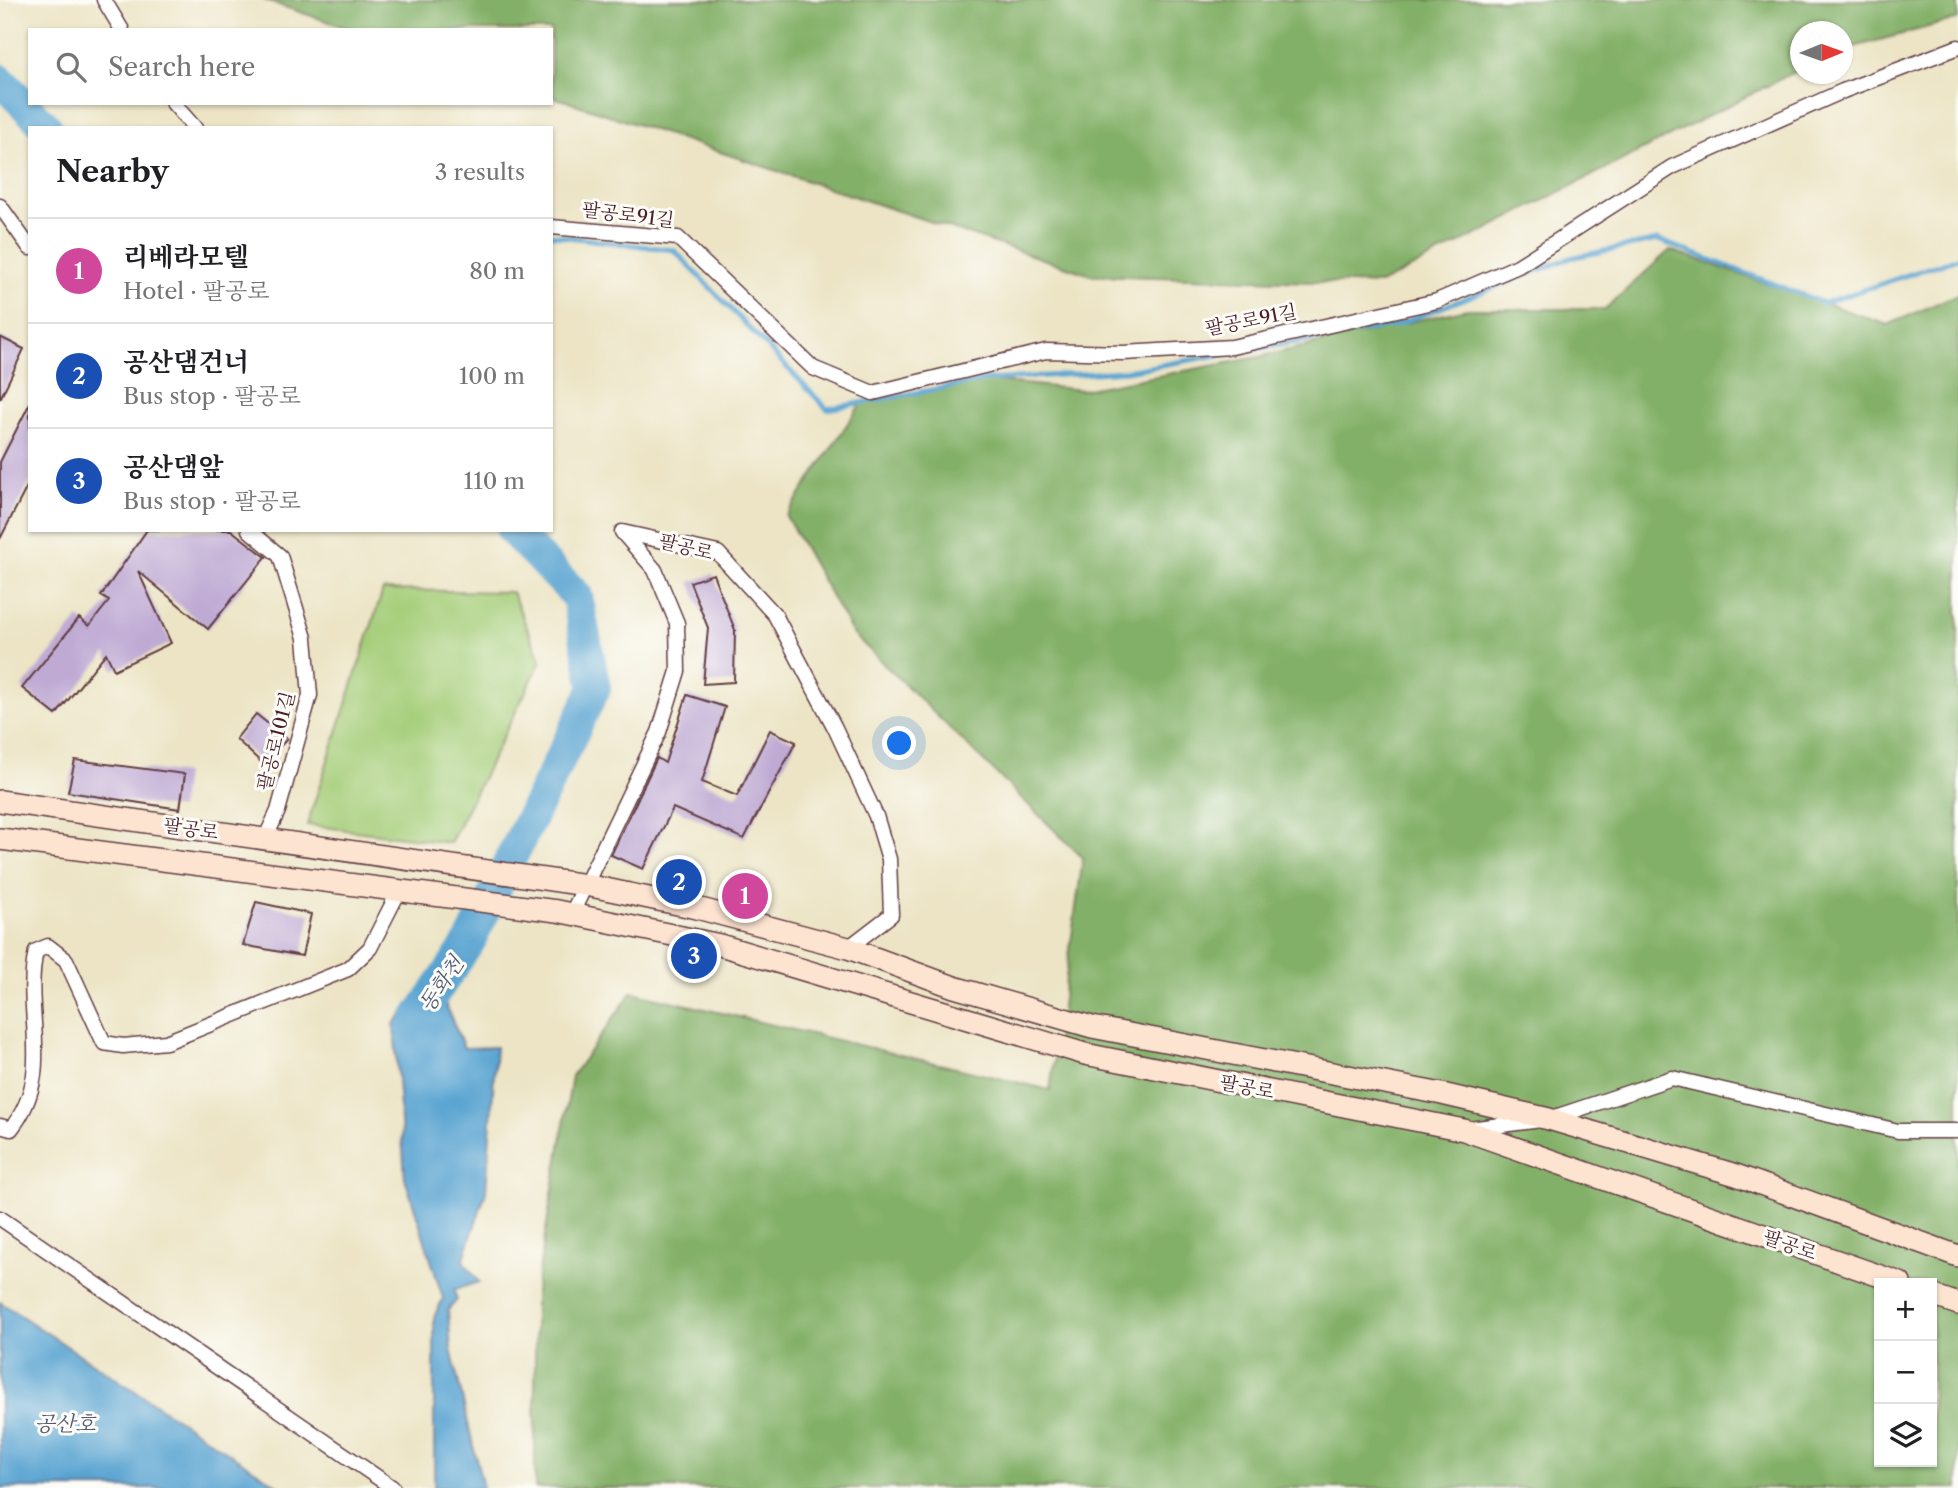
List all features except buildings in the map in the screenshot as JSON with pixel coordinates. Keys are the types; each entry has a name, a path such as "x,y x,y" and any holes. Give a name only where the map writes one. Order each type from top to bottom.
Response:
{"main road":[{"name":"팔공로","path":"0,801 585,885 697,908 848,948 954,987 1092,1027 1442,1094 1549,1119 1735,1175 1958,1256"},
{"name":"팔공로","path":"0,839 60,849 400,889 572,913 720,945 822,973 965,1020 1085,1054 1464,1130 1886,1278"},
{"path":"1937,1296 1958,1304"}],"street":[{"path":"104,0 121,28"},
{"name":"팔공로91길","path":"553,227 678,238 813,368 873,393 1046,351 1123,353 1232,347 1437,301 1518,266 1672,167 1843,91 1958,47"},
{"path":"175,105 193,126"},
{"path":"0,206 28,245"},
{"name":"팔공로101길","path":"251,532 280,556 305,638 310,695 278,811 265,839"},
{"name":"팔공로","path":"585,885 659,732 678,671 677,623 673,613 655,570 622,532 718,552 775,615 835,728 876,816 889,859 891,915 872,933 848,948"},
{"path":"572,913 585,885"},
{"path":"0,1126 11,1129 26,1109 37,1067 36,951 48,946 66,960 104,1042 123,1046 166,1042 348,969 370,948 400,889"},
{"path":"1464,1130 1549,1119 1672,1078 1898,1130 1958,1131"},
{"path":"0,1218 393,1488"}],"green space":[{"path":"264,0 1958,0 1958,19 1853,47 1853,21 1790,21 1790,74 1380,284 1091,275 553,97 553,28 347,28"},
{"path":"1670,250 1888,325 1958,294 1958,1488 535,1488 535,1294 572,1076 632,992 1050,1090 1083,858 853,634 786,516 862,402 986,380 1082,390 1259,357 1467,309 1605,309"},
{"path":"383,590 512,592 541,661 450,843 307,825"}],"water":[{"path":"434,977 464,1048 496,1047 486,1192 463,1261 479,1282 454,1290 457,1300 448,1310 451,1349 483,1488 434,1488 434,1317 443,1298 405,1178 394,1024"},
{"name":"공산호","path":"0,1302 282,1488 0,1488"}],"waterway":[{"name":"동화천","path":"0,80 45,126"},
{"path":"553,235 674,250 827,409 986,380 1126,371 1231,353"},
{"path":"1244,351 1396,325 1570,258 1658,240 1824,303 1958,258"},
{"name":"동화천","path":"419,1023 418,1017 470,941 595,688 577,596 514,532"}],"place":[{"name":"공산댐건너","path":"679,882"},
{"name":"리베라모텔","path":"745,896"},
{"name":"공산댐앞","path":"694,956"}]}
